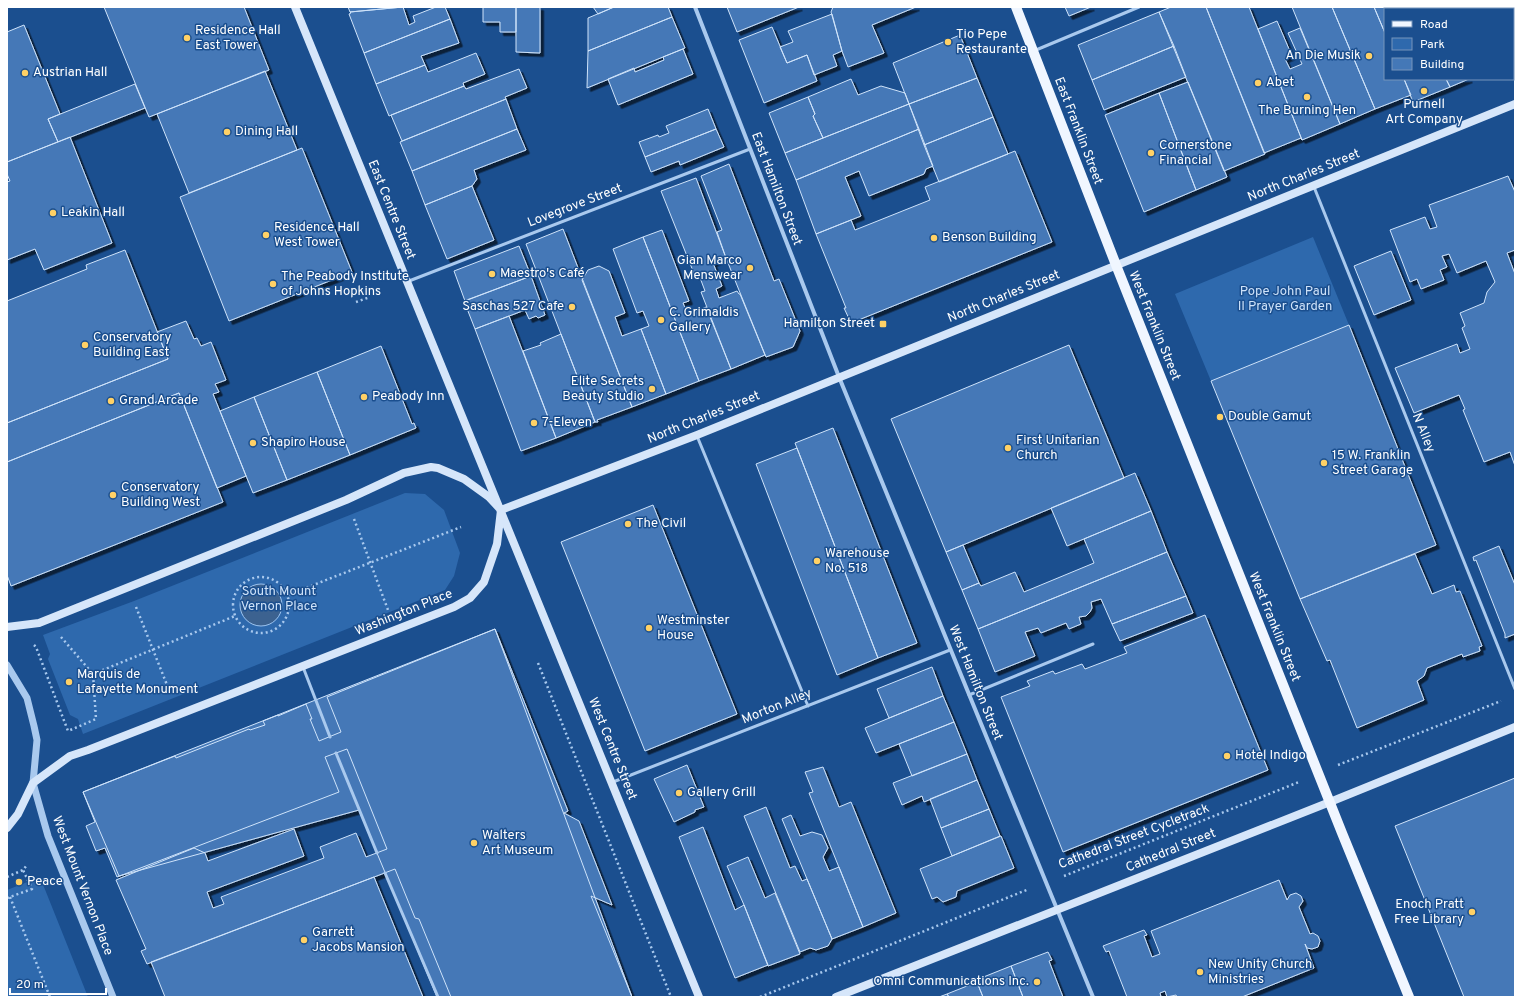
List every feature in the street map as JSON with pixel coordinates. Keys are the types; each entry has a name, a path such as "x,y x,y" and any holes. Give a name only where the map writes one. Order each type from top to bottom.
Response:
{"main road":[{"name":"East Centre Street","path":"295,7 501,510"},
{"name":"East Franklin Street","path":"1016,7 1116,265"},
{"name":"North Charles Street","path":"501,510 697,434 1515,104"},
{"name":"West Franklin Street","path":"1116,265 1318,773 1409,997"},
{"path":"7,627 39,624 346,500 404,473 431,467 438,468 464,479 489,497 501,510"},
{"name":"Washington Place","path":"7,828 18,814 33,783 70,756 454,607 470,598 484,582 498,544 501,510"},
{"name":"West Centre Street","path":"501,510 700,997"},
{"name":"Cathedral Street","path":"836,997 1330,802 1515,727"}],"street":[{"name":"East Hamilton Street","path":"695,7 839,377"},
{"name":"West Hamilton Street","path":"839,377 1093,997"},
{"path":"7,665 27,698 37,740 33,783"},
{"name":"West Mount Vernon Place","path":"33,783 48,836 113,997"}],"lane":[{"path":"1034,51 1139,7"},
{"name":"Lovegrove Street","path":"407,282 750,149"},
{"name":"N Alley","path":"1313,185 1515,689"},
{"path":"697,434 808,706"},
{"path":"969,695 1093,644"},
{"name":"Morton Alley","path":"612,783 950,650"},
{"path":"302,666 330,736"},
{"path":"336,753 377,853"},
{"path":"385,873 438,997"}],"path":[{"path":"356,302 370,297"},
{"path":"346,500 395,629"},
{"path":"288,595 461,526"},
{"path":"260,576 268,577 283,586 288,595 290,604 289,613 284,622 272,632 261,634 250,632 241,625 235,616 233,607 237,589 244,582 252,578 260,576"},
{"path":"130,587 134,601 179,714"},
{"path":"93,674 235,616"},
{"path":"32,644 36,647 70,737"},
{"path":"68,645 93,674 96,719 68,731"},
{"name":"Cathedral Street Cycletrack","path":"760,997 1229,811 1318,773 1508,699"},
{"path":"7,877 23,870 27,865"},
{"path":"23,870 32,889 8,897 50,997"}],"green space":[{"name":"Pope John Paul II Prayer Garden","path":"1313,237 1349,325 1211,381 1175,294"},
{"name":"South Mount Vernon Place","path":"405,493 425,494 444,510 460,553 454,576 445,590 83,734 78,719 70,715 48,659 50,654 43,635 134,601"},
{"path":"40,877 88,997 7,997 7,890"}],"shaded area":[{"path":"257,584 265,584 273,587 279,593 282,605 279,617 273,623 265,626 257,626 249,623 243,617 240,609 240,601 243,593 249,587"}],"building":[{"name":"Residence Hall East Tower","path":"104,7 244,7 269,70 149,117"},
{"path":"348,7 403,7 350,12"},
{"path":"403,7 409,25 415,22 413,16 436,7 445,7 450,19 364,53 349,14 351,13 350,12"},
{"path":"483,7 516,7 516,32 500,32 500,22 483,22"},
{"path":"516,7 540,7 540,53 516,52"},
{"path":"593,7 614,7 598,14"},
{"path":"614,7 668,7 672,17 588,51 588,18"},
{"path":"727,7 799,7 737,32"},
{"path":"833,7 916,7 872,25 884,53 848,67 831,12"},
{"path":"1065,7 1091,7 1069,16"},
{"path":"1171,7 1206,7 1265,154 1224,171 1159,12"},
{"name":"Abet","path":"1206,7 1249,7 1302,140 1301,138 1264,153"},
{"path":"1292,7 1332,7 1375,109 1340,124"},
{"name":"An Die Musik","path":"1332,7 1374,7 1384,31 1384,80 1404,80 1411,95 1375,109"},
{"path":"1374,7 1416,7 1384,8 1384,31"},
{"path":"1416,7 1458,8 1416,8"},
{"path":"1458,7 1502,8 1458,8"},
{"path":"1515,7 1515,40 1514,8 1502,8"},
{"path":"1159,12 1174,46 1092,80 1078,45"},
{"path":"832,14 842,51 833,55 837,66 814,75 807,55 787,63 780,47 793,42 788,31"},
{"path":"672,17 685,48 587,88 588,51"},
{"path":"450,19 459,43 421,56 425,65 376,84 364,53"},
{"name":"The Burning Hen","path":"1277,21 1292,56 1285,59 1290,69 1302,64 1288,33 1300,28 1340,124 1302,140 1258,29"},
{"name":"Austrian Hall","path":"24,25 60,114 48,119 58,142 7,162 7,32"},
{"path":"772,27 787,63 807,55 817,81 764,103 739,40"},
{"path":"960,35 977,78 909,104 893,63"},
{"path":"1514,38 1515,40 1514,58"},
{"path":"1174,46 1186,77 1104,110 1092,80"},
{"path":"683,49 693,74 618,105 608,79 634,68 635,72 664,60 663,57"},
{"path":"476,53 485,74 463,83 464,86 389,116 376,84 425,65 428,72"},
{"path":"519,69 527,88 505,97 506,99 402,141 391,115 464,86 466,89"},
{"name":"Dining Hall","path":"265,71 297,150 189,193 157,114"},
{"path":"977,78 993,117 924,145 909,104"},
{"path":"851,79 858,95 881,86 905,93 909,104 823,138 813,116 815,114 808,97"},
{"name":"Purnell Art Company","path":"1404,80 1446,80 1450,87 1413,102"},
{"path":"1446,80 1467,80 1450,87"},
{"path":"1188,82 1227,177 1196,190 1159,93"},
{"path":"135,84 145,108 58,142 48,119"},
{"name":"Cornerstone Financial","path":"1159,93 1196,190 1144,212 1105,115"},
{"path":"808,97 815,114 813,116 823,138 785,153 769,113"},
{"path":"506,99 517,129 412,171 400,142"},
{"path":"909,104 919,129 796,180 785,153"},
{"path":"708,109 716,129 645,157 639,142 658,135 659,137 669,133 666,126"},
{"path":"993,117 1008,154 939,182 924,145"},
{"path":"517,129 526,150 474,170 477,179 472,186 425,205 412,171"},
{"path":"716,129 724,147 680,165 679,161 651,172 645,157"},
{"path":"919,129 933,166 926,169 924,174 869,196 859,171 845,177 861,216 816,234 796,180"},
{"name":"Leakin Hall","path":"70,137 112,243 44,270 35,249 7,260 7,182 10,181 7,174 7,162"},
{"name":"Residence Hall West Tower","path":"302,148 352,272 229,321 180,197"},
{"name":"Benson Building","path":"1015,151 1052,242 851,323 816,234 851,220 855,230 930,200 925,187"},
{"name":"Gian Marco Menswear","path":"729,164 774,281 779,279 800,331 793,347 766,357 726,258 717,232 722,230 701,176"},
{"path":"1508,176 1515,192 1515,250 1507,253 1515,274 1515,466 1510,452 1484,462 1463,410 1465,409 1459,395 1414,413 1395,368 1457,344 1460,353 1470,349 1462,328 1465,326 1460,313 1484,303 1487,292 1495,282 1486,261 1457,273 1449,254 1442,256 1447,267 1440,270 1444,280 1421,289 1417,279 1410,282 1390,230 1425,217 1430,229 1437,227 1429,205"},
{"path":"696,178 726,258 713,263 722,286 716,289 719,298 737,291 740,294 765,355 731,369 701,292 705,291 699,275 695,276 661,191"},
{"path":"472,186 494,240 447,259 425,205"},
{"name":"Saschas 527 Cafe","path":"563,229 632,407 597,420 598,422 595,422 526,244"},
{"path":"662,230 689,301 683,303 688,315 706,307 731,369 699,381 643,237"},
{"name":"C. Grimaldis Gallery","path":"643,237 699,381 666,394 641,329 649,326 643,311 637,313 613,249"},
{"name":"Maestro's Café","path":"519,246 531,276 465,301 454,271"},
{"name":"Conservatory Building East","path":"125,250 168,359 7,423 7,301 87,269 86,265"},
{"path":"1391,251 1411,300 1374,315 1354,266"},
{"path":"599,266 609,271 625,313 615,317 622,336 641,329 666,394 632,407 582,280 588,270"},
{"path":"531,276 545,315 538,318 536,316 529,319 525,310 475,329 464,301"},
{"path":"509,316 556,438 521,451 475,329"},
{"name":"Grand Arcade","path":"186,321 194,339 197,338 201,346 211,342 226,380 215,384 219,392 213,394 246,476 217,488 179,393 7,462 7,423 168,359 157,332"},
{"name":"15 W. Franklin Street Garage","path":"1349,325 1436,545 1300,599 1211,381"},
{"path":"561,334 595,422 556,438 523,351 541,345 540,343"},
{"name":"First Unitarian Church","path":"1069,345 1124,478 946,552 891,419"},
{"name":"Peabody Inn","path":"381,346 412,424 414,423 416,428 350,455 317,372"},
{"path":"317,372 350,455 287,480 254,397"},
{"name":"Conservatory Building West","path":"179,393 223,502 11,586 7,575 7,462"},
{"name":"Shapiro House","path":"254,397 287,480 253,493 220,411"},
{"path":"833,428 917,643 878,658 795,443"},
{"name":"Warehouse No. 518","path":"797,448 878,658 837,675 756,464"},
{"path":"1135,473 1151,511 1067,546 1051,508"},
{"name":"Westminster House","path":"653,505 737,714 645,751 561,542"},
{"path":"1151,511 1167,552 978,629 962,590 979,583 981,586 1015,572 1024,592 1094,563 1084,539"},
{"path":"963,545 979,583 962,590 946,552"},
{"path":"1499,546 1515,585 1515,634 1505,638 1505,634 1476,560 1474,561 1473,557"},
{"path":"1167,552 1186,596 1112,624 1101,599 1091,602 1092,608 1090,612 1086,616 1079,617 1081,624 1069,629 1066,623 1041,633 1038,628 1025,632 1035,656 995,672 978,629"},
{"path":"1415,554 1432,594 1454,585 1456,592 1460,591 1482,646 1479,647 1480,651 1463,657 1462,654 1427,668 1424,676 1417,681 1424,700 1357,728 1330,660 1327,661 1300,599"},
{"path":"1186,596 1193,613 1120,641 1112,624"},
{"path":"1205,615 1268,770 1063,852 1001,697 1030,686 1027,681 1053,671 1055,674 1082,664 1085,669 1127,653 1124,647"},
{"name":"Walters Art Museum","path":"495,629 568,811 564,813 579,821 612,905 591,896 632,997 451,997 419,919 415,918 395,869 147,964 141,951 146,949 116,880 194,848 205,853 208,861 294,829 304,856 207,892 213,908 224,904 221,897 324,858 320,847 356,833 366,857 387,849 347,749 325,757 339,792 117,877 105,848 96,851 86,826 95,822 83,792 175,756 176,758 249,729 250,730 265,725 263,721 306,704 319,741 341,732 327,697"},
{"name":"Walters Art Museum","path":"495,629 632,997 437,997 359,810 119,876 83,792"},
{"path":"932,667 943,696 889,718 877,689"},
{"path":"943,696 954,722 876,753 865,728"},
{"path":"954,722 967,754 912,776 899,744"},
{"path":"967,754 977,780 924,802 922,796 902,805 893,783"},
{"name":"Gallery Grill","path":"687,765 704,807 695,810 695,812 674,822 654,779"},
{"path":"823,767 839,807 851,802 896,913 863,927 809,793 813,792 805,772"},
{"name":"Enoch Pratt Free Library","path":"1515,778 1515,997 1464,997 1395,826"},
{"path":"977,780 989,809 941,828 930,799"},
{"path":"766,807 790,868 795,866 802,881 807,879 832,939 828,946 816,950 810,948 800,952 744,816"},
{"path":"989,809 1000,836 952,856 941,828"},
{"path":"791,815 800,836 812,832 822,835 828,848 823,857 829,871 839,867 863,927 832,939 782,819"},
{"path":"703,827 735,910 744,905 768,965 735,978 679,837"},
{"path":"1001,836 1014,868 957,891 956,897 943,902 937,897 932,899 920,869"},
{"path":"748,857 765,898 775,893 800,954 768,966 727,866"},
{"name":"Garrett Jacobs Mansion","path":"374,877 423,997 165,997 151,962"},
{"path":"1279,880 1287,900 1290,895 1296,893 1301,896 1303,901 1299,907 1310,934 1313,933 1318,936 1320,941 1318,947 1312,949 1307,948 1305,944 1314,968 1242,997 1177,997 1176,995 1167,997 1165,991 1160,993 1161,997 1127,997 1109,951 1106,952 1103,946 1144,930 1147,935 1144,936 1152,957 1160,954 1151,931"},
{"name":"Omni Communications Inc.","path":"1048,952 1052,960 1049,961 1063,997 1023,997 1011,966"},
{"path":"1011,966 1023,997 983,997 976,980"},
{"path":"977,982 983,997 949,997 947,994"},
{"path":"947,994 949,997 939,997"}],"place":[{"name":"Residence Hall East Tower","path":"187,38"},
{"name":"Tio Pepe Restaurante","path":"948,42"},
{"name":"An Die Musik","path":"1369,56"},
{"name":"Austrian Hall","path":"25,73"},
{"name":"Abet","path":"1258,83"},
{"name":"Purnell Art Company","path":"1424,91"},
{"name":"The Burning Hen","path":"1307,97"},
{"name":"Dining Hall","path":"227,132"},
{"name":"Cornerstone Financial","path":"1151,153"},
{"name":"Leakin Hall","path":"53,213"},
{"name":"Residence Hall West Tower","path":"266,235"},
{"name":"Benson Building","path":"934,238"},
{"name":"Gian Marco Menswear","path":"750,268"},
{"name":"Maestro's Café","path":"492,274"},
{"name":"The Peabody Institute of Johns Hopkins","path":"273,284"},
{"name":"Saschas 527 Cafe","path":"572,307"},
{"name":"C. Grimaldis Gallery","path":"661,320"},
{"name":"Hamilton Street","path":"883,324"},
{"name":"Conservatory Building East","path":"85,345"},
{"name":"Elite Secrets Beauty Studio","path":"652,389"},
{"name":"Peabody Inn","path":"364,397"},
{"name":"Grand Arcade","path":"111,401"},
{"name":"Double Gamut","path":"1220,417"},
{"name":"7-Eleven","path":"534,423"},
{"name":"Shapiro House","path":"253,443"},
{"name":"First Unitarian Church","path":"1008,448"},
{"name":"15 W. Franklin Street Garage","path":"1324,463"},
{"name":"Conservatory Building West","path":"113,495"},
{"name":"The Civil","path":"628,524"},
{"name":"Warehouse No. 518","path":"817,561"},
{"name":"Westminster House","path":"649,628"},
{"name":"Marquis de Lafayette Monument","path":"69,682"},
{"name":"Hotel Indigo","path":"1227,756"},
{"name":"Gallery Grill","path":"679,793"},
{"name":"Walters Art Museum","path":"474,843"},
{"name":"Peace","path":"19,882"},
{"name":"Enoch Pratt Free Library","path":"1472,912"},
{"name":"Garrett Jacobs Mansion","path":"304,940"},
{"name":"New Unity Church Ministries","path":"1200,972"},
{"name":"Omni Communications Inc.","path":"1037,982"}]}
